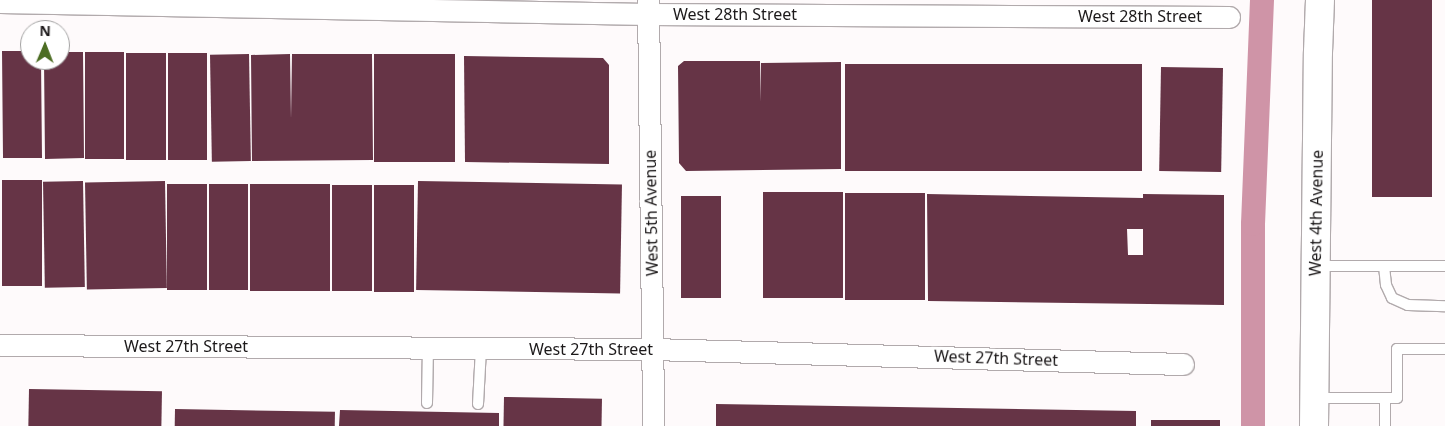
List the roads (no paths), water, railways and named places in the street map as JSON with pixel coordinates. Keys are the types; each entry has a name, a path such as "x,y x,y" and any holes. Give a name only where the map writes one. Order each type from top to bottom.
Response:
{"main road":[{"name":"West 4th Avenue","path":"1314,426 1320,0"}],"street":[{"name":"West 28th Street","path":"0,2 648,7 1229,17"},
{"name":"West 5th Avenue","path":"648,7 653,426"},
{"name":"West 27th Street","path":"0,345 652,349 1183,364"}],"lane":[{"path":"1315,266 1445,266"},
{"path":"1384,266 1386,285 1392,298 1408,305 1445,306"},
{"path":"427,403 428,348"},
{"path":"478,404 481,348"},
{"path":"1314,398 1397,398 1397,349 1445,349"},
{"path":"1384,398 1385,426"}],"waterway":[{"path":"1253,426 1253,224 1262,0"}]}
